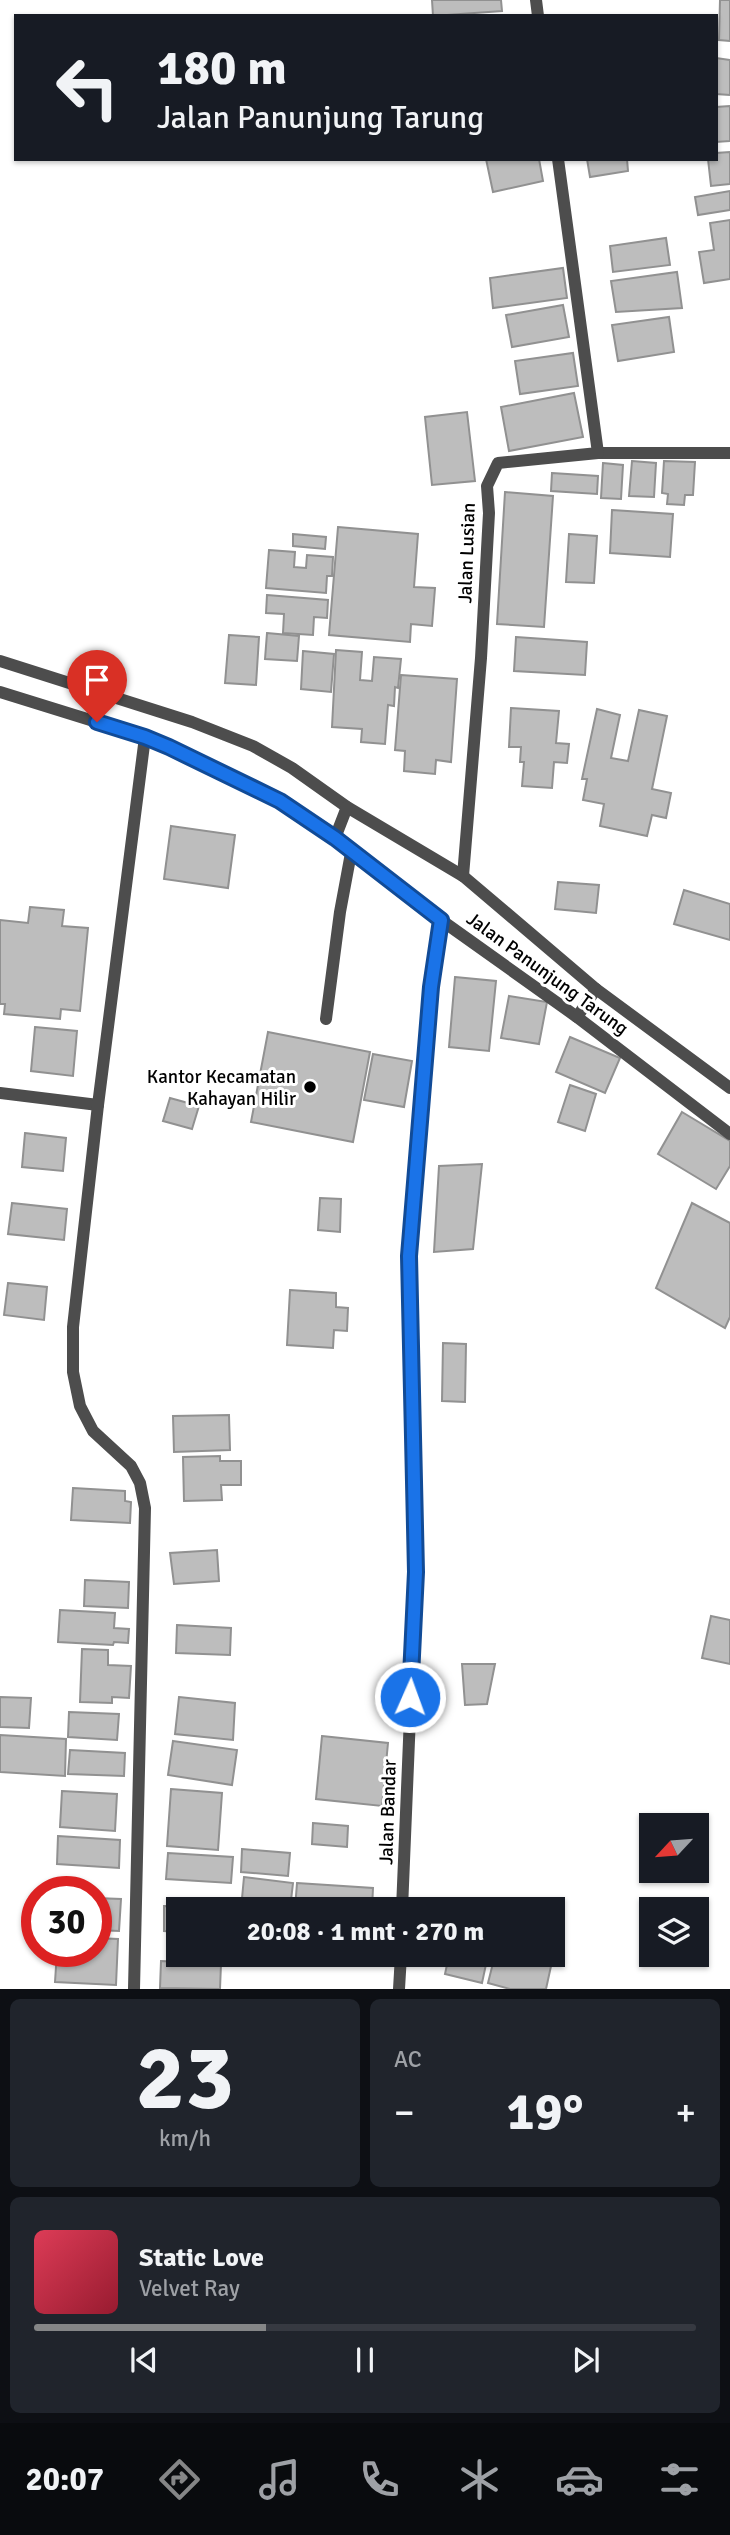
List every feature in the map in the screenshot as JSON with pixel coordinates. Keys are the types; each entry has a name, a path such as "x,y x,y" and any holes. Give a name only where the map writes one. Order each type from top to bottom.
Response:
{"street":[{"path":"558,161 598,453 730,453"},
{"name":"Jalan Lusian","path":"463,876 481,658 489,513 487,486 498,463 598,453"},
{"name":"Jalan Panunjung Tarung","path":"0,661 192,722 253,746 292,768 347,807 463,876 596,989 730,1087"},
{"name":"Jalan Panunjung Tarung","path":"0,692 145,737 280,801 335,838 441,920 578,1017 730,1134"},
{"path":"134,1989 145,1508 140,1483 131,1466 93,1431 80,1406 73,1373 73,1326 145,737"},
{"path":"335,838 347,807"},
{"path":"326,1019 351,853"},
{"name":"Jalan Bandar","path":"402,1897 416,1572 409,1256 431,987 441,920"},
{"path":"578,1017 596,989"},
{"path":"0,1093 98,1105"},
{"path":"400,1989 401,1967"}],"building":[{"path":"432,0 501,0 502,11 433,14"},
{"path":"720,0 730,0 730,41 719,40"},
{"path":"718,58 730,60 730,95 718,94"},
{"path":"730,106 730,141 718,142 718,107"},
{"path":"730,152 730,184 711,186 708,161 718,161 718,153"},
{"path":"486,161 539,161 543,181 493,192"},
{"path":"587,161 627,161 628,171 590,177"},
{"path":"730,191 730,210 698,215 695,197"},
{"path":"730,220 730,279 704,283 699,252 714,250 710,223"},
{"path":"666,238 670,265 613,272 610,246"},
{"path":"563,268 567,298 493,308 490,278"},
{"path":"677,272 682,308 616,312 611,281"},
{"path":"563,305 569,337 512,347 506,315"},
{"path":"669,317 674,352 618,361 612,325"},
{"path":"573,353 578,386 520,394 515,361"},
{"path":"574,393 583,437 509,451 501,407"},
{"path":"467,412 475,481 432,485 425,417"},
{"path":"632,461 656,463 654,497 629,496"},
{"path":"664,461 695,462 693,495 685,495 684,505 667,504 668,494 662,493"},
{"path":"603,463 623,465 621,499 601,498"},
{"path":"552,473 598,476 597,494 551,491"},
{"path":"505,492 553,496 544,627 497,624"},
{"path":"612,510 673,514 670,557 610,553"},
{"path":"338,527 418,534 414,587 435,588 432,626 411,624 410,642 329,635"},
{"path":"293,534 326,537 325,549 293,546"},
{"path":"569,534 597,536 594,583 566,582"},
{"path":"269,550 295,552 294,567 306,568 307,555 333,557 332,576 327,576 326,593 266,588"},
{"path":"267,595 328,600 327,618 314,617 313,635 283,633 284,614 266,613"},
{"path":"267,633 299,636 297,661 265,659"},
{"path":"229,635 259,637 256,685 225,683"},
{"path":"516,637 587,642 585,675 514,671"},
{"path":"336,650 362,652 360,680 372,681 374,657 401,659 394,706 388,705 385,744 361,742 362,729 332,727"},
{"path":"303,651 334,654 331,692 301,689"},
{"path":"401,675 457,679 451,762 436,760 435,774 404,771 405,751 395,750"},
{"path":"511,708 559,711 556,743 569,744 567,763 554,762 552,788 522,786 524,762 520,762 521,747 509,747"},
{"path":"597,709 620,715 611,758 628,761 639,710 667,716 652,789 671,793 666,818 652,815 647,836 600,826 604,804 583,800 587,779 582,779"},
{"path":"171,826 235,835 228,888 164,879"},
{"path":"558,882 599,885 596,913 555,909"},
{"path":"684,890 730,904 730,940 674,924"},
{"path":"30,907 64,910 62,926 88,928 80,1011 61,1009 60,1019 4,1014 5,1004 0,1004 0,920 28,923"},
{"path":"455,977 496,981 489,1051 449,1047"},
{"path":"509,996 547,1002 539,1044 501,1038"},
{"path":"35,1027 77,1031 73,1076 31,1071"},
{"name":"Kantor Kecamatan Kahayan Hilir","path":"268,1032 370,1052 353,1142 251,1122"},
{"path":"570,1037 620,1058 605,1093 556,1072"},
{"path":"373,1054 412,1061 404,1107 364,1100"},
{"path":"570,1085 596,1094 585,1131 558,1122"},
{"path":"170,1098 199,1106 192,1129 163,1121"},
{"path":"682,1112 730,1141 730,1166 716,1189 658,1154"},
{"path":"25,1133 66,1138 63,1171 22,1167"},
{"path":"482,1164 473,1249 434,1252 439,1166"},
{"path":"320,1198 341,1199 340,1232 318,1230"},
{"path":"12,1203 67,1209 64,1240 8,1234"},
{"path":"692,1203 730,1223 730,1317 725,1328 656,1288"},
{"path":"8,1283 47,1287 44,1320 4,1315"},
{"path":"290,1290 336,1293 336,1307 348,1308 347,1331 334,1330 333,1348 287,1345"},
{"path":"443,1343 466,1344 465,1402 442,1401"},
{"path":"229,1415 230,1450 174,1452 173,1416"},
{"path":"220,1456 220,1461 241,1461 241,1485 221,1485 222,1500 184,1501 183,1457"},
{"path":"73,1488 125,1491 125,1501 131,1502 130,1523 71,1520"},
{"path":"217,1550 219,1581 174,1584 170,1553"},
{"path":"85,1580 129,1582 128,1608 84,1606"},
{"path":"60,1610 115,1613 114,1628 129,1629 128,1643 114,1642 113,1645 58,1642"},
{"path":"711,1616 730,1620 730,1664 702,1658"},
{"path":"177,1625 231,1628 230,1655 176,1653"},
{"path":"82,1649 108,1650 108,1665 131,1666 129,1698 112,1697 112,1703 80,1702"},
{"path":"462,1664 495,1664 487,1704 465,1705"},
{"path":"0,1697 31,1698 29,1728 0,1727"},
{"path":"179,1697 235,1703 233,1740 175,1734"},
{"path":"69,1712 119,1714 117,1740 68,1737"},
{"path":"0,1735 66,1739 65,1776 0,1772"},
{"path":"322,1736 388,1743 382,1806 316,1799"},
{"path":"173,1741 237,1750 232,1785 168,1775"},
{"path":"70,1750 125,1753 124,1776 68,1774"},
{"path":"171,1789 222,1793 218,1850 167,1846"},
{"path":"62,1791 117,1794 115,1831 60,1827"},
{"path":"313,1823 348,1826 347,1847 312,1844"},
{"path":"58,1836 120,1840 119,1868 57,1864"},
{"path":"242,1849 290,1853 288,1876 241,1872"},
{"path":"168,1853 233,1857 231,1883 166,1879"},
{"path":"244,1877 293,1883 291,1897 242,1897"},
{"path":"297,1883 373,1888 373,1897 296,1897"},
{"path":"112,1899 121,1899 119,1931 112,1931"},
{"path":"164,1906 166,1906 166,1931"},
{"path":"112,1939 118,1939 116,1985 55,1982 56,1967 112,1967"},
{"path":"161,1961 166,1961 166,1967 221,1967 220,1989 160,1988"},
{"path":"446,1967 485,1967 482,1983 445,1974"},
{"path":"492,1967 551,1967 546,1989 510,1989 488,1983"}],"place":[{"name":"Kantor Kecamatan Kahayan Hilir","path":"310,1087"}],"route":[{"path":"97,722 169,747 280,801 335,838 441,920 431,987 409,1256 416,1572 410,1697"}]}
